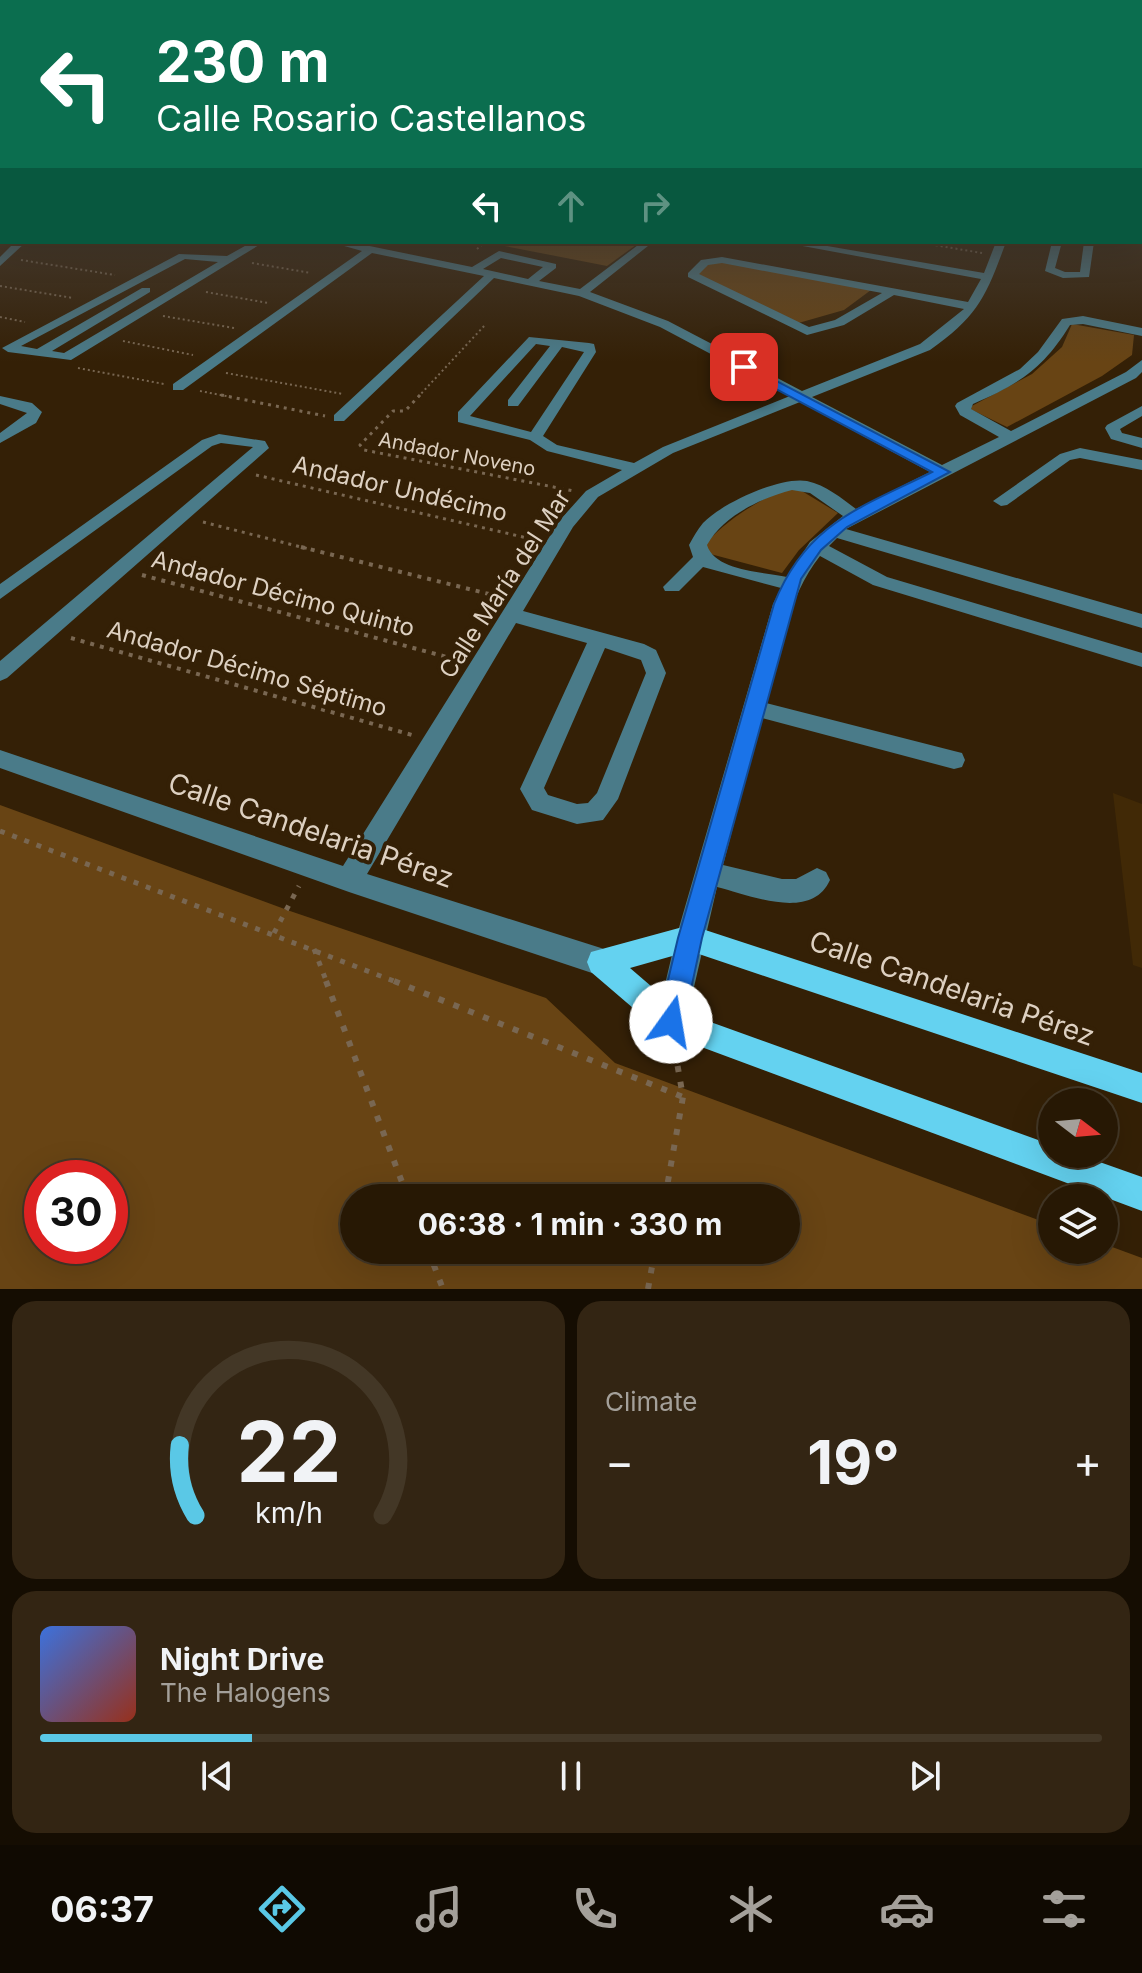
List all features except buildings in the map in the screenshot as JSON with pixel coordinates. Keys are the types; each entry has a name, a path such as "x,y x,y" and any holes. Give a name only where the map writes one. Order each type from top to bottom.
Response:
{"main road":[{"path":"601,962 690,938"},
{"name":"Calle Candelaria Pérez","path":"690,938 1142,1088"},
{"name":"Calle Candelaria Pérez","path":"601,962 671,1022 1142,1194"}],"street":[{"path":"3,261 19,244"},
{"path":"231,260 183,256 8,348 66,357 231,260 256,244"},
{"path":"582,293 645,244"},
{"path":"797,244 987,277"},
{"path":"1056,244 1049,269 1080,277 1085,275 1089,244"},
{"path":"178,387 370,246 582,293 664,324 943,472"},
{"name":"Calle María del Mar","path":"349,880 554,544 592,494 668,450 925,347 953,330 974,307 998,249"},
{"path":"473,271 499,254 552,266 531,282"},
{"path":"39,353 202,257"},
{"path":"890,293 851,316 807,331 692,275 705,262 722,260 974,307"},
{"path":"339,418 492,274"},
{"path":"1013,438 965,412 962,406 965,401 990,393 1043,358 1066,322 1083,320 1142,332"},
{"path":"535,437 590,352 589,347 541,339 527,345 463,415 467,422 535,437 552,448 633,468"},
{"path":"513,403 560,342"},
{"path":"671,1022 690,938 790,584 816,546 855,517 1013,438 1131,375 1142,364"},
{"path":"0,400 27,406 35,412 31,420 0,439"},
{"path":"1142,410 1112,428 1116,436 1142,443"},
{"path":"0,593 207,443 219,438 260,444 261,448 184,517 0,673"},
{"path":"1001,501 1065,457 1080,453 1142,465"},
{"path":"790,584 716,567 702,558 698,545 709,526 755,499 801,484 815,488 855,517"},
{"path":"833,531 1142,621"},
{"path":"816,546 880,581 1142,660"},
{"path":"672,587 702,558"},
{"path":"515,608 599,639 637,649 649,655 656,673 606,799 594,813 577,814 540,803 532,789 599,639"},
{"path":"755,708 954,760"},
{"name":"Calle Candelaria Pérez","path":"0,759 310,867 601,962"},
{"path":"708,873 782,891 800,891 817,880"}],"path":[{"path":"939,244 998,249"},
{"path":"231,260 333,276"},
{"path":"3,261 142,279"},
{"path":"0,286 95,302"},
{"path":"183,287 290,306"},
{"path":"140,312 256,332"},
{"name":"Andador Noveno","path":"485,325 405,411 393,411 360,445 364,450 592,494"},
{"path":"99,337 215,359"},
{"path":"74,367 339,418"},
{"path":"203,369 361,397"},
{"name":"Andador Undécimo","path":"237,470 554,544"},
{"path":"184,517 515,608"},
{"name":"Andador Décimo Quinto","path":"123,570 480,665"},
{"name":"Andador Décimo Séptimo","path":"50,632 434,742"},
{"path":"0,831 274,933 683,1097"},
{"path":"274,933 310,867"},
{"path":"314,949 403,1184"},
{"path":"667,1184 683,1097 671,1022"},
{"path":"433,1264 443,1289"},
{"path":"648,1289 652,1264"}],"shaded area":[{"path":"494,244 637,244 607,266"},
{"path":"709,259 871,290 844,310 795,324 693,276"},
{"path":"1072,324 1134,335 1132,355 1102,376 1007,427 968,408 1032,374 1062,347"},
{"path":"792,485 838,513 799,550 782,573 699,551 741,513"},
{"path":"1113,793 1142,804 1142,968 1133,965"},
{"path":"0,805 290,911 546,998 615,1063 1038,1220 1038,1264 1118,1264 1118,1249 1142,1258 1142,1289 0,1289"}],"route":[{"path":"671,1022 690,938 783,604 793,578 816,546 842,523 943,472 744,367"}]}
